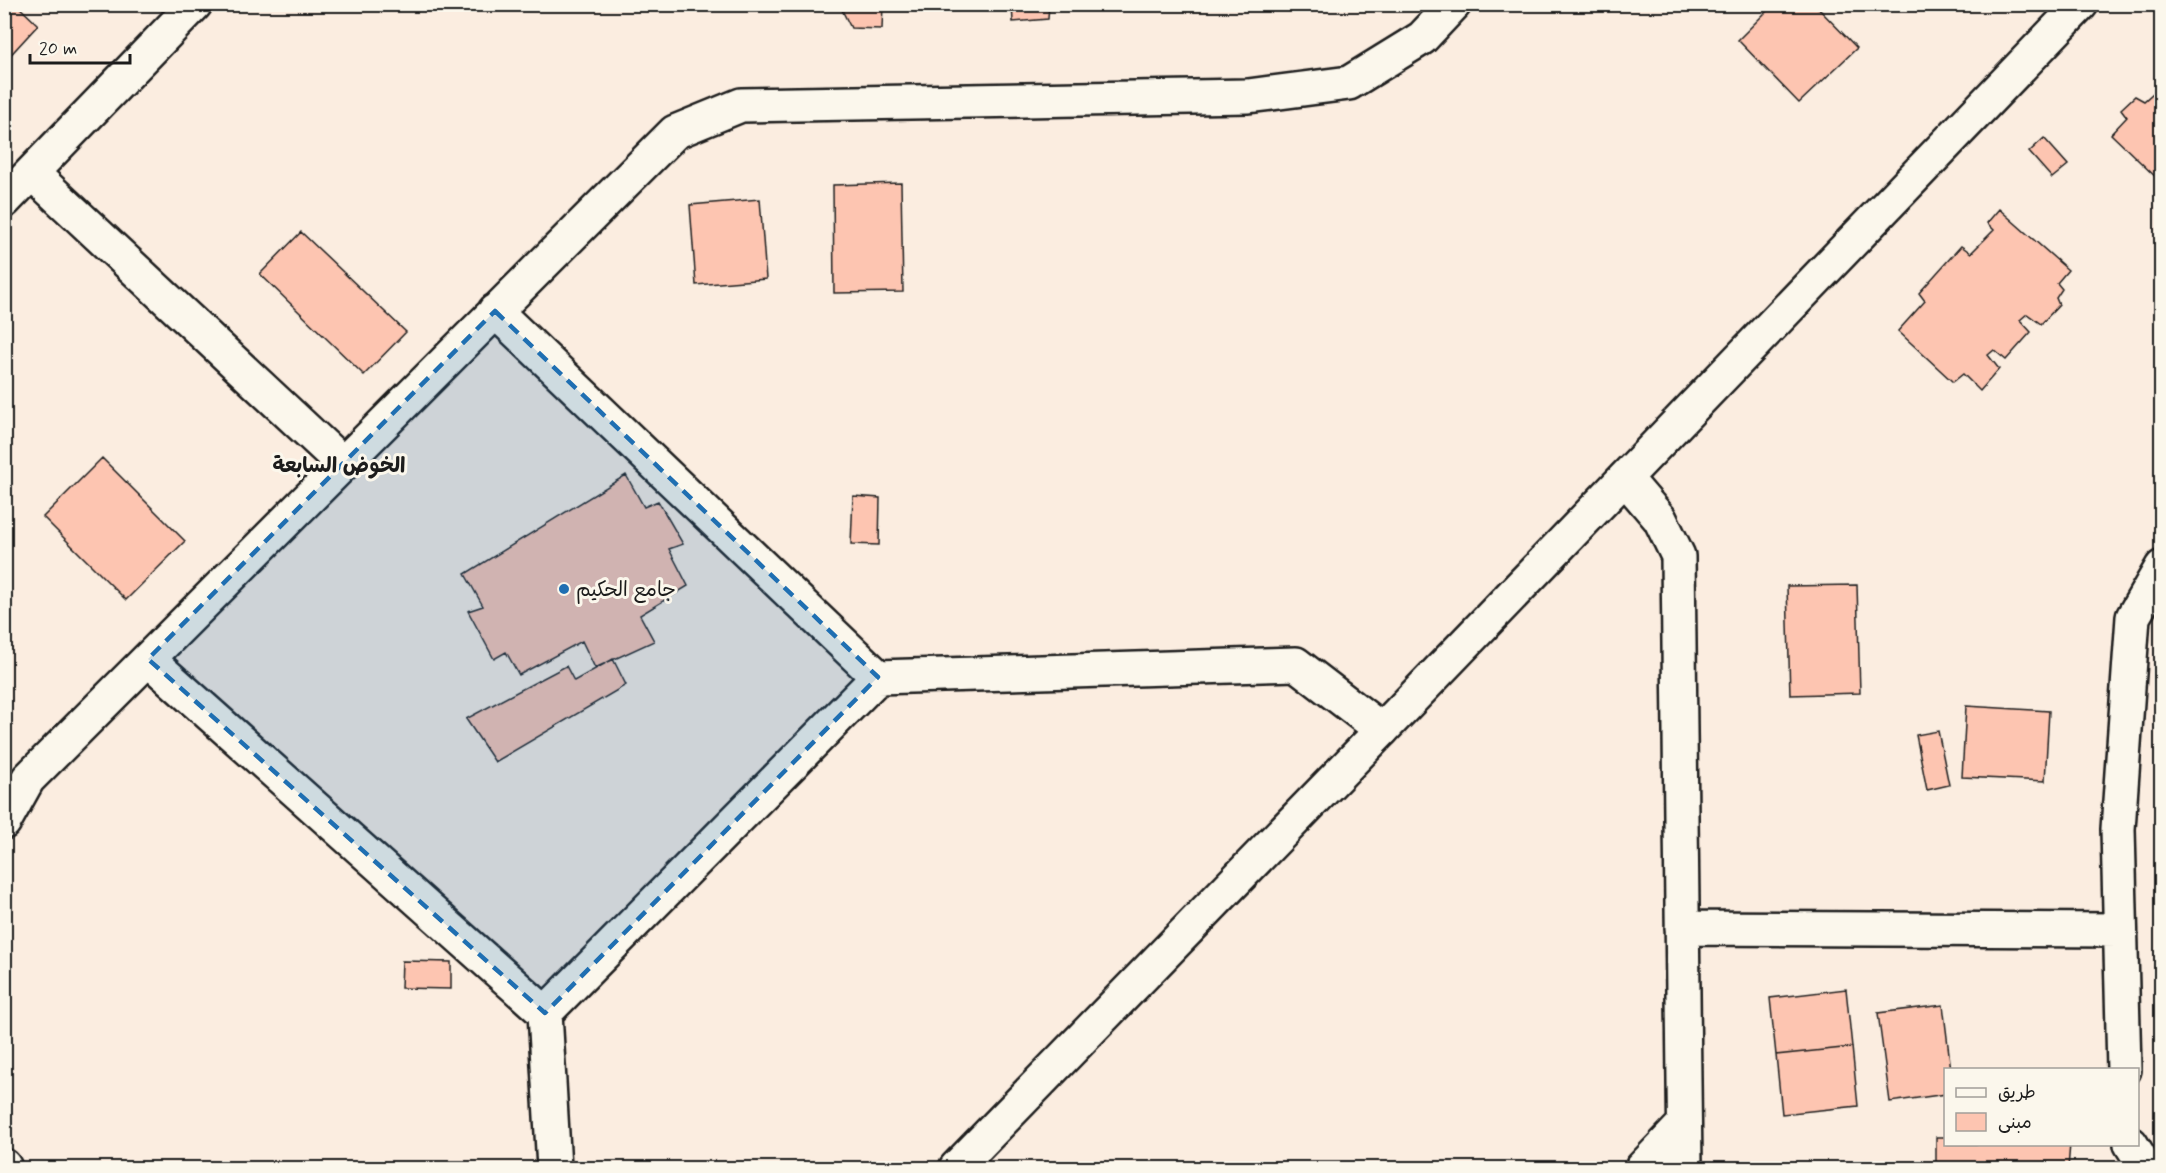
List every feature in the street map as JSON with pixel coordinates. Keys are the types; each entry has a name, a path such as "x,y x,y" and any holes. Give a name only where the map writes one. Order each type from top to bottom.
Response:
{"street":[{"path":"4,201 195,4"},
{"path":"4,822 28,779 675,132 741,105 1248,96 1349,83 1422,38 1454,4"},
{"path":"956,1168 1625,478 2074,7"},
{"path":"32,173 343,464"},
{"path":"495,311 878,677"},
{"path":"1625,478 1660,519 1678,556 1685,1168"},
{"path":"2124,1068 2118,829 2133,617 2162,567"},
{"path":"148,659 545,1012 554,1168"},
{"path":"545,1012 878,677 1296,664 1382,730"},
{"path":"1682,928 2120,930"},
{"path":"1642,1168 1684,1124"},
{"path":"2132,1146 2146,1168"}],"highlighted area":[{"path":"495,311 878,677 545,1013 148,659"}],"building":[{"path":"4,4 16,4 38,25 4,62"},
{"path":"839,4 883,4 882,29 851,28"},
{"path":"1012,4 1049,4 1048,19 1013,22"},
{"path":"1774,4 1814,4 1857,48 1799,103 1738,40"},
{"path":"2161,86 2162,183 2111,134 2127,117 2121,109 2135,96 2144,101"},
{"path":"2044,138 2068,165 2052,178 2029,152"},
{"path":"901,183 903,292 834,293 833,185"},
{"path":"760,199 766,279 696,285 690,205"},
{"path":"1999,209 2068,270 2057,283 2062,289 2056,298 2059,305 2041,324 2027,314 2020,320 2031,332 2006,360 1994,350 1988,355 1999,369 1980,391 1963,374 1953,382 1898,331 1925,301 1919,293 1961,246 1971,253 1994,230 1987,223"},
{"path":"301,232 406,332 364,375 260,274"},
{"path":"102,458 185,541 126,600 43,517"},
{"path":"626,475 644,507 658,501 683,544 669,549 688,586 640,615 654,641 595,668 582,641 519,675 506,652 494,659 468,611 483,606 465,574"},
{"path":"853,496 880,498 879,545 851,544"},
{"path":"1857,585 1860,693 1790,695 1787,586"},
{"path":"613,659 626,685 495,762 466,719 566,666 574,681"},
{"path":"1966,706 2049,711 2045,781 1962,777"},
{"path":"1938,731 1949,785 1927,790 1916,735"},
{"path":"402,961 451,962 451,989 401,988"},
{"path":"1846,989 1852,1047 1776,1055 1770,998"},
{"path":"1943,1005 1951,1068 1944,1068 1944,1094 1890,1102 1878,1013"},
{"path":"1852,1047 1858,1106 1782,1114 1776,1055"},
{"path":"1936,1137 1944,1137 1944,1146 2070,1146 2068,1168 1936,1168"}],"place":[{"name":"جامع الحكيم","path":"564,589"}],"district":[{"name":"الخوض السابعة","path":"339,465"}]}
